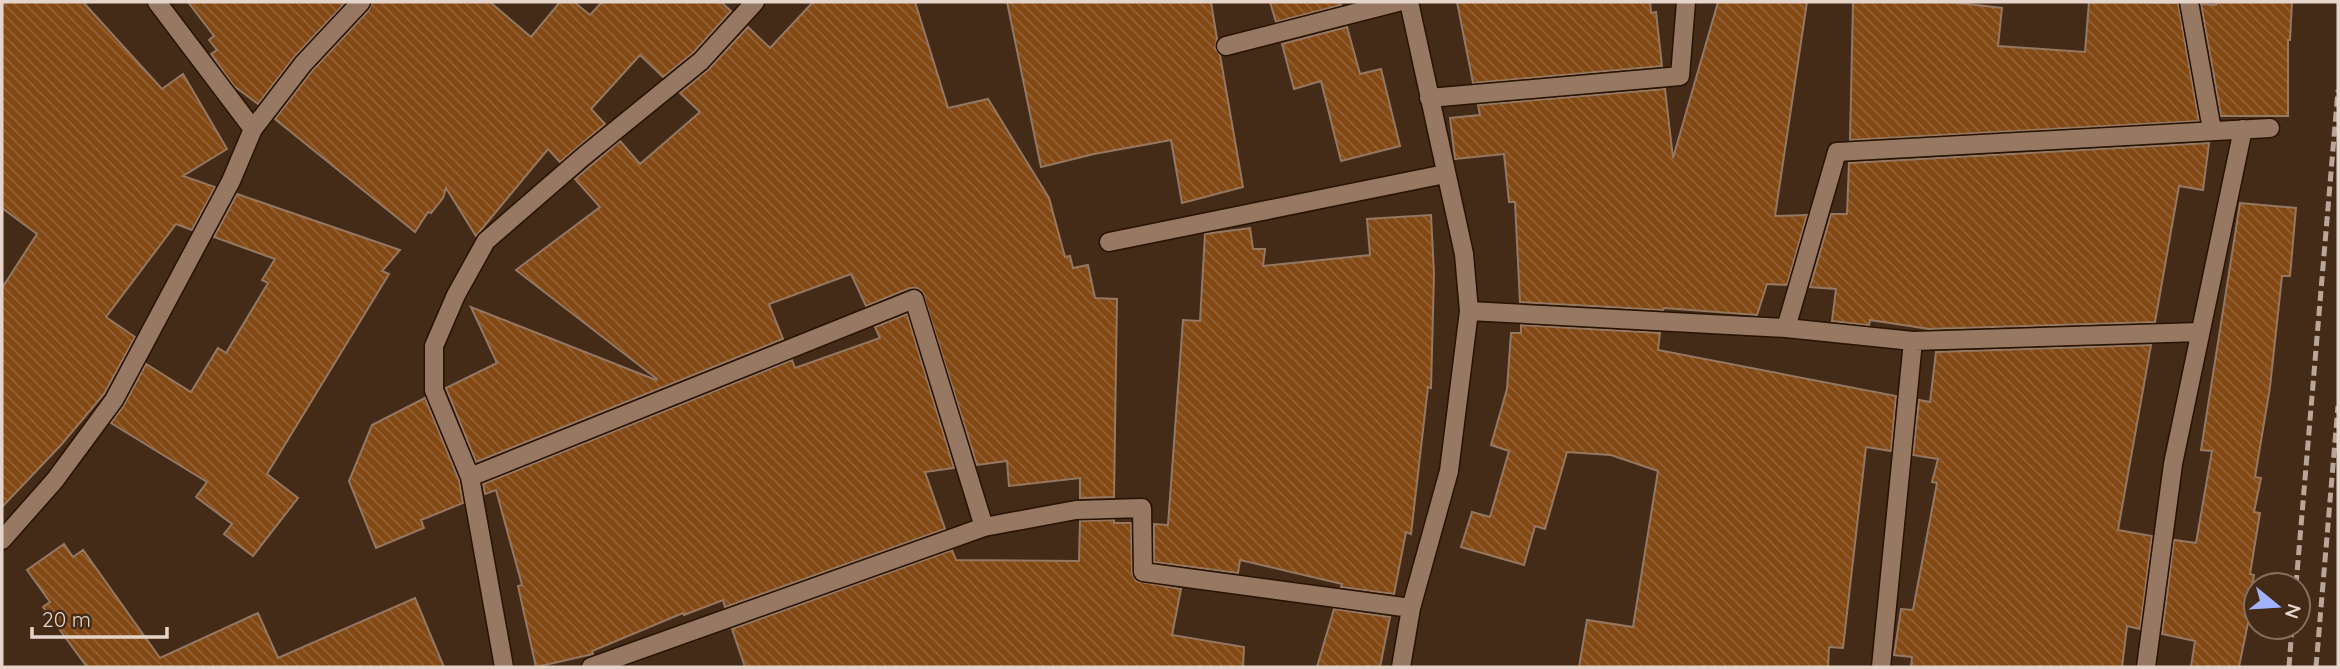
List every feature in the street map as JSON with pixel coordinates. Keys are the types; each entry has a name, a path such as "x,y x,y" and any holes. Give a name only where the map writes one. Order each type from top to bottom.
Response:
{"street":[{"path":"157,2 253,129"},
{"path":"2,540 55,480 114,400 231,181 253,129 303,64 361,2"},
{"path":"504,667 470,477 434,390 434,346 456,295 486,241 584,156 701,61 755,2"},
{"path":"1226,46 1398,2"},
{"path":"1401,667 1411,608 1449,471 1469,311 1464,254 1409,2"},
{"path":"1429,98 1680,76 1686,2"},
{"path":"2189,2 2212,131"},
{"path":"1786,328 1837,152 2270,128"},
{"path":"2146,667 2173,464 2244,129"},
{"path":"1109,242 1445,174"},
{"path":"470,477 914,299 984,527"},
{"path":"1469,311 1786,328 1913,341 2200,332"},
{"path":"1881,667 1913,341"},
{"path":"592,667 984,527 1076,510 1142,508 1143,572 1411,608"}],"building":[{"path":"2,2 83,2 162,89 183,74 227,149 183,176 215,187 192,230 176,224 106,317 135,337 104,394 61,445 2,507 2,288 37,234 2,208"},
{"path":"188,2 346,2 295,56 258,104 234,86 211,54 217,50 209,40 214,36"},
{"path":"372,2 490,2 531,37 560,2 574,2 590,15 602,2 721,2 731,11 693,53 663,77 640,55 591,109 605,124 560,162 548,149 476,236 446,188 443,198 431,213 428,212 415,232 275,119 312,71 369,10"},
{"path":"813,2 915,2 948,108 988,99 1049,198 1065,257 1070,256 1073,268 1088,265 1095,298 1117,299 1114,497 1080,498 1080,478 1009,486 1007,461 977,465 922,291 910,288 866,306 851,274 769,304 783,339 476,462 446,388 497,363 471,307 657,379 516,270 600,207 575,179 620,141 640,164 700,112 680,93 709,69 748,27 770,48"},
{"path":"1007,2 1211,2 1217,39 1215,48 1220,55 1243,187 1182,203 1171,140 1041,167"},
{"path":"1270,2 1340,2 1341,5 1276,22"},
{"path":"1457,2 1650,2 1651,13 1656,12 1662,66 1473,83"},
{"path":"1718,2 1807,2 1775,216 1807,215 1787,285 1767,284 1757,315 1520,302 1515,202 1509,202 1504,154 1455,159 1450,118 1480,115 1478,105 1665,89 1673,158"},
{"path":"1853,2 1950,2 2002,8 1998,46 2085,52 2089,2 2178,3 2199,121 1850,140"},
{"path":"2217,2 2292,2 2288,40 2288,116 2221,116 2201,4 2216,5"},
{"path":"1347,27 1360,74 1381,69 1400,146 1341,161 1321,81 1294,89 1282,44"},
{"path":"2209,143 2203,190 2179,186 2155,322 1929,329 1870,320 1869,325 1866,325 1832,321 1836,289 1810,287 1831,214 1847,214 1849,163"},
{"path":"237,194 400,250 382,271 389,274 267,474 298,498 253,556 224,534 232,524 196,497 207,482 111,423 146,364 191,392 218,348 226,353 268,283 262,280 275,259 214,237"},
{"path":"2240,203 2296,208 2290,276 2282,276 2270,387 2255,477 2261,478 2254,512 2260,513 2250,571 2242,571 2242,641 2244,641 2239,667 2191,667 2195,641 2162,634 2174,540 2196,543 2212,451 2201,450"},
{"path":"1431,215 1434,274 1431,388 1428,387 1411,534 1406,532 1394,594 1341,587 1342,584 1240,560 1238,573 1154,562 1154,524 1168,525 1183,320 1200,321 1205,234 1250,228 1253,249 1265,249 1263,266 1370,255 1367,219"},
{"path":"907,314 954,468 925,472 945,529 725,607 723,600 684,615 683,613 592,651 593,654 536,667 518,586 522,585 496,490 485,494 483,484 792,360 795,368 880,338 875,327"},
{"path":"1521,325 1660,333 1658,350 1896,396 1891,451 1866,447 1843,648 1829,647 1828,667 1579,667 1587,620 1633,627 1658,471 1611,455 1567,452 1545,529 1535,526 1524,565 1461,547 1472,512 1490,517 1509,451 1491,445 1507,389 1511,333 1521,333"},
{"path":"2151,345 2118,530 2152,536 2140,629 2127,626 2122,667 1911,667 1912,657 1894,655 1901,609 1913,610 1937,483 1932,482 1938,459 1913,455 1919,400 1930,402 1936,352"},
{"path":"425,398 459,480 463,503 421,520 424,528 376,548 349,481 372,425"},
{"path":"1114,520 1114,523 1131,523 1132,572 1136,581 1181,589 1172,635 1244,647 1243,667 745,667 732,629 952,550 956,560 1079,561 1080,521"},
{"path":"64,544 73,557 83,550 160,658 258,613 278,658 415,598 444,667 87,667 43,607 50,602 27,570"},
{"path":"1334,609 1390,617 1380,667 1317,667"}],"railway":[{"path":"2297,571 2338,90"},
{"path":"2316,667 2338,406"},
{"path":"2289,667 2291,641"}]}
